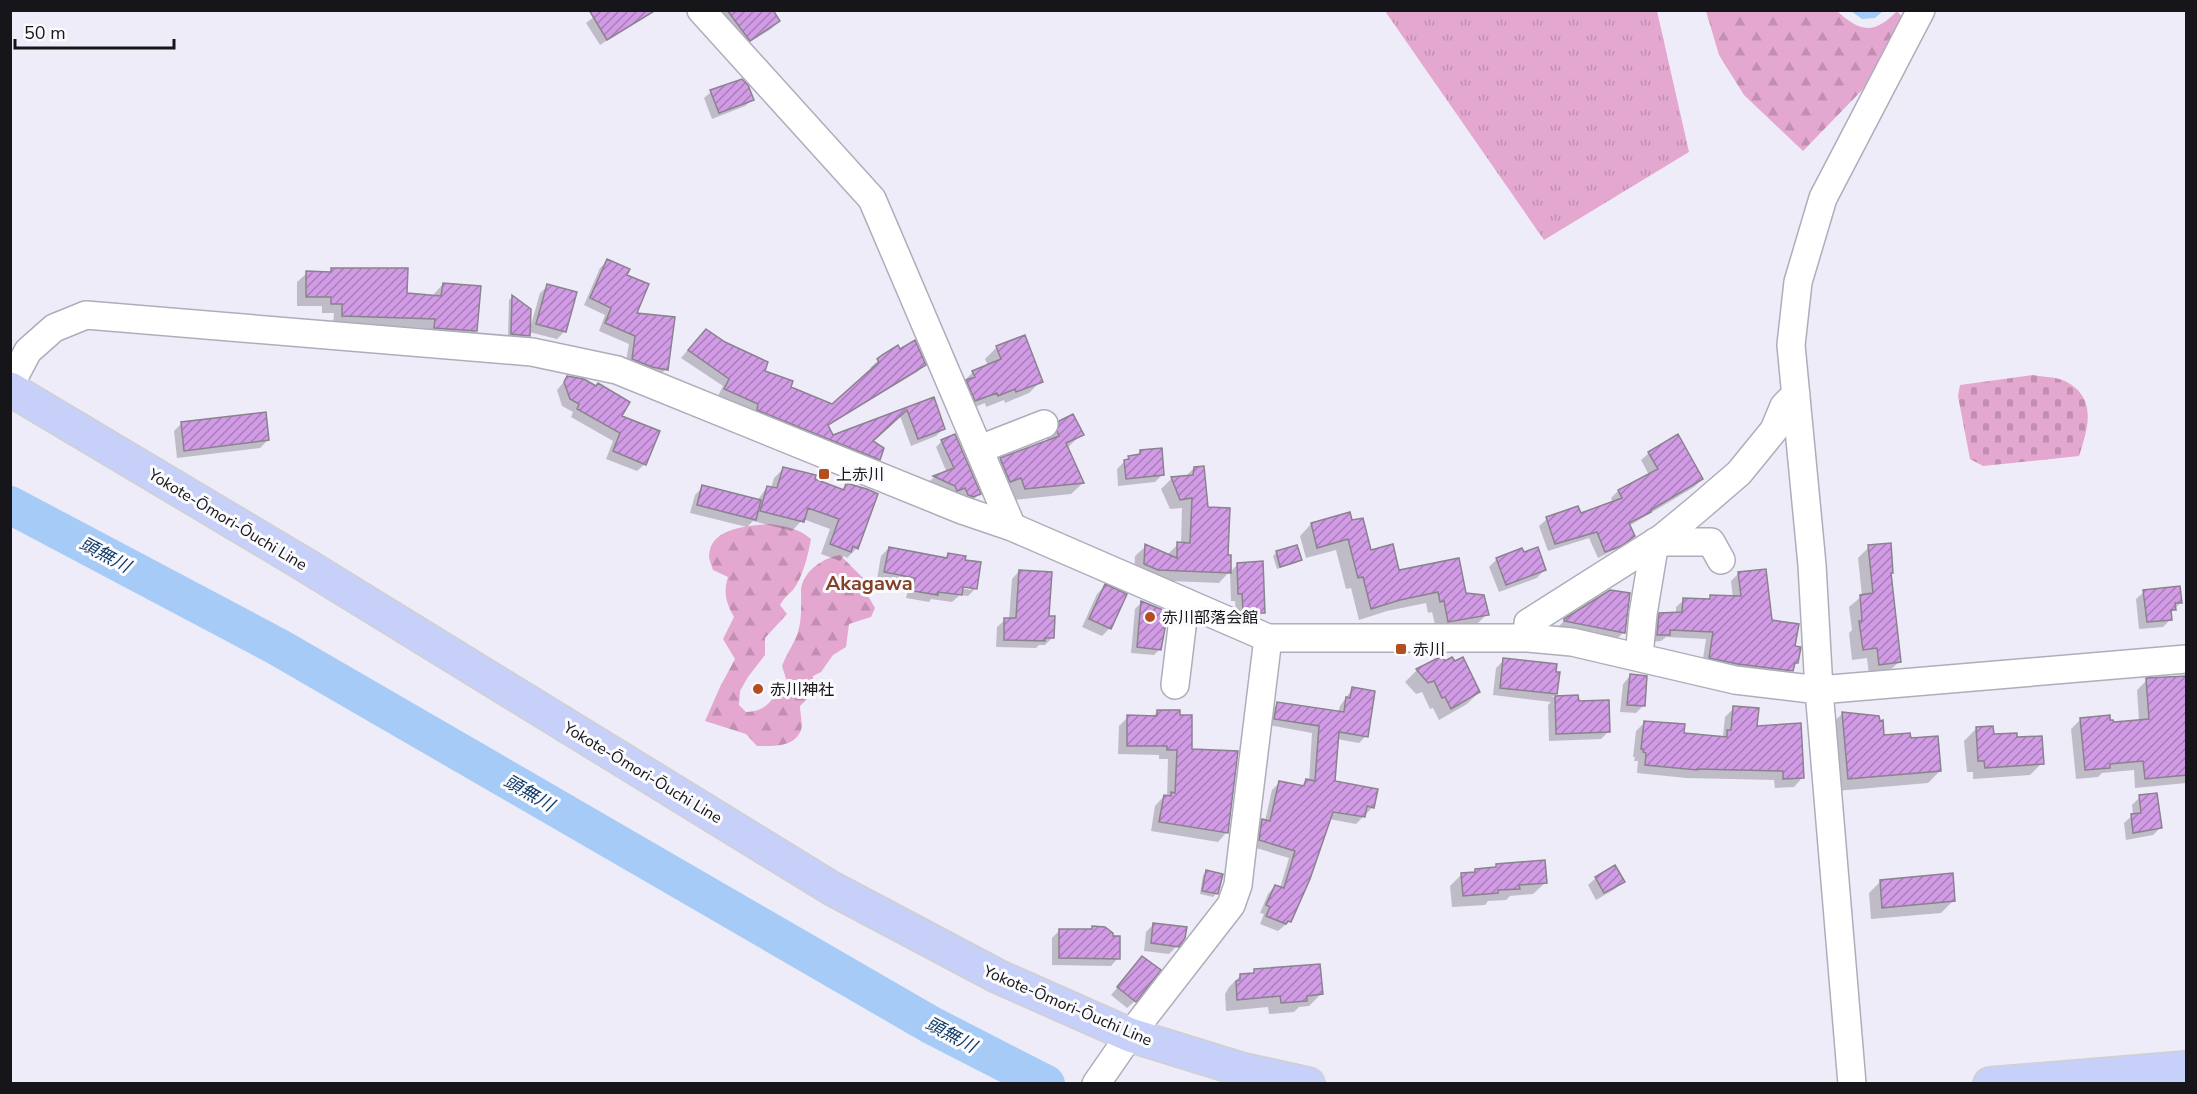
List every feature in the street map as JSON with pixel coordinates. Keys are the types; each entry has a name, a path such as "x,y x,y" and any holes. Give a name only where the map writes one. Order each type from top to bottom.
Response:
{"main road":[{"name":"Yokote-Ōmori-Ōuchi Line","path":"10,387 302,563 831,888 999,977 1130,1035 1240,1069 1308,1083"},
{"path":"1990,1083 2187,1068"}],"street":[{"path":"701,10 872,199 1012,526"},
{"path":"1852,1083 1819,690 1812,565 1791,345 1798,282 1823,198 1921,10"},
{"path":"10,387 28,351 54,328 86,315 532,352 617,370 930,498 1012,526 1268,638 1528,638 1572,642 1735,680 1819,690 2187,659"},
{"path":"1528,638 1528,622 1655,542 1739,473 1774,430 1784,406 1796,394"},
{"path":"980,449 1044,424"},
{"path":"1655,542 1711,542 1721,560"},
{"path":"1639,656 1643,614 1655,542"},
{"path":"1175,685 1185,602"},
{"path":"1096,1083 1130,1035 1231,905 1238,885 1268,638"}],"green space":[{"path":"1385,11 1657,11 1689,152 1544,240"},
{"path":"1706,11 1837,11 1860,27 1867,28 1881,24 1897,11 1903,18 1886,54 1867,85 1803,151 1744,95 1719,55"},
{"path":"2033,375 2065,381 2082,396 2088,414 2079,456 1983,466 1970,459 1958,396 1960,385"},
{"path":"769,524 791,528 811,539 800,579 780,605 787,614 765,638 765,655 740,691 739,705 746,712 766,706 788,685 782,666 799,628 803,583 815,566 840,555 863,578 867,594 875,608 871,617 849,624 846,647 833,655 821,672 813,676 813,693 800,706 802,728 798,736 782,745 757,746 746,734 705,721 735,659 723,639 734,617 726,598 728,577 713,570 709,556 711,546 723,534 741,527"}],"water":[{"path":"1851,11 1883,11 1875,18 1862,19"}],"building":[{"path":"589,10 656,10 607,40"},
{"path":"727,10 773,10 780,21 750,41"},
{"path":"742,79 748,85 754,100 719,113 710,90"},
{"path":"607,259 630,269 627,275 649,284 637,313 675,317 668,370 652,367 632,359 635,336 605,323 611,308 590,298"},
{"path":"331,268 408,268 407,293 441,296 443,283 481,286 477,331 434,328 435,319 342,316 342,304 331,304 331,297 306,297 306,271 331,272"},
{"path":"547,284 577,292 566,332 536,324"},
{"path":"512,295 531,309 530,336 511,334"},
{"path":"706,329 725,342 768,362 765,371 793,381 791,387 832,404 879,362 877,359 882,355 898,345 900,349 915,340 926,365 828,425 833,435 934,397 945,429 918,439 907,410 873,441 884,448 880,460 757,410 758,404 724,389 729,379 688,350"},
{"path":"1025,335 1043,382 1016,392 1015,389 998,396 997,393 975,401 966,380 975,377 972,371 1001,359 996,346"},
{"path":"567,376 584,379 596,386 598,383 630,402 622,416 660,431 646,465 613,451 620,433 577,409 579,404 570,399 564,382"},
{"path":"266,412 269,440 184,451 181,422"},
{"path":"1073,414 1084,435 1066,443 1084,483 1025,489 1021,478 1010,482 1000,458 1059,436 1057,431 1059,421"},
{"path":"955,434 981,494 973,497 968,495 965,488 957,491 955,486 933,476 954,468 941,440"},
{"path":"1678,434 1703,479 1629,523 1635,536 1621,546 1605,552 1597,532 1555,544 1546,517 1578,506 1581,513 1622,498 1618,490 1658,469 1648,452"},
{"path":"1162,448 1164,475 1126,479 1124,460 1129,459 1128,456 1140,454 1140,450"},
{"path":"1204,466 1208,507 1230,508 1228,555 1231,555 1231,573 1158,570 1144,564 1145,544 1177,558 1177,542 1190,543 1192,498 1180,500 1171,477 1193,475 1194,467"},
{"path":"783,467 816,475 815,479 844,490 846,483 878,494 858,549 853,546 851,552 830,544 839,519 808,508 804,522 760,511 767,486 777,488"},
{"path":"702,485 761,500 756,520 697,505"},
{"path":"1350,512 1352,520 1363,518 1371,550 1393,544 1399,570 1459,558 1466,593 1484,595 1489,615 1448,622 1444,601 1440,602 1438,592 1371,609 1363,577 1358,578 1348,539 1317,548 1311,523"},
{"path":"1891,543 1893,573 1891,573 1901,662 1879,665 1877,648 1863,650 1859,621 1862,621 1860,595 1873,593 1868,545"},
{"path":"1297,545 1302,560 1280,567 1276,551"},
{"path":"889,547 947,558 948,553 966,556 965,560 981,562 977,589 963,587 962,595 938,592 938,595 913,591 915,578 884,572"},
{"path":"1538,547 1546,570 1506,585 1496,558 1522,548 1524,552"},
{"path":"1263,561 1265,613 1250,613 1243,610 1242,594 1238,594 1237,563"},
{"path":"1766,569 1772,620 1799,624 1795,646 1801,647 1798,663 1795,663 1793,671 1709,658 1713,632 1670,630 1670,635 1657,635 1659,613 1682,612 1683,598 1710,599 1710,595 1741,596 1738,572"},
{"path":"1019,570 1052,572 1049,616 1055,616 1054,638 1045,638 1045,641 1004,640 1004,618 1016,618"},
{"path":"1105,584 1127,594 1111,629 1089,619"},
{"path":"2180,586 2182,603 2175,603 2176,610 2171,610 2172,620 2147,622 2143,590"},
{"path":"1610,590 1630,593 1625,633 1564,621 1564,619"},
{"path":"1141,601 1168,612 1161,650 1137,647"},
{"path":"1442,656 1445,661 1452,657 1455,661 1463,657 1480,692 1451,709 1445,697 1442,698 1434,681 1428,683 1416,669"},
{"path":"1503,658 1557,664 1556,672 1560,672 1557,694 1500,688"},
{"path":"1630,674 1647,676 1645,706 1627,705"},
{"path":"2187,676 2187,775 2145,779 2143,761 2110,764 2110,768 2085,770 2080,718 2110,715 2110,720 2114,722 2149,719 2146,678"},
{"path":"1352,687 1375,691 1368,737 1339,732 1335,781 1378,789 1374,808 1367,806 1365,817 1333,812 1310,879 1291,922 1288,921 1286,924 1266,916 1270,907 1266,905 1275,885 1284,888 1295,851 1259,840 1262,819 1270,821 1279,781 1304,786 1306,779 1315,781 1319,726 1274,719 1277,702 1344,712 1346,697 1350,698"},
{"path":"1578,695 1579,701 1609,700 1610,732 1556,734 1555,696"},
{"path":"1733,706 1759,708 1757,726 1801,723 1804,778 1783,779 1783,771 1697,770 1645,765 1646,753 1641,749 1644,721 1685,724 1684,733 1727,737 1727,730 1731,730"},
{"path":"1157,710 1180,710 1180,715 1192,715 1192,749 1238,751 1228,833 1159,822 1164,795 1171,796 1171,792 1175,793 1177,750 1167,750 1167,746 1127,746 1127,715 1157,716"},
{"path":"1842,712 1879,716 1880,721 1883,720 1884,735 1910,733 1911,738 1938,736 1941,771 1848,779"},
{"path":"1993,726 1994,734 2017,733 2017,737 2042,736 2044,764 1985,768 1984,761 1978,761 1976,727"},
{"path":"2157,793 2162,828 2133,833 2131,814 2141,813 2139,795"},
{"path":"1545,860 1547,883 1519,885 1520,889 1498,890 1498,893 1463,896 1461,873 1496,867 1496,864"},
{"path":"1615,865 1625,882 1604,893 1595,877"},
{"path":"1206,870 1223,874 1218,894 1202,891"},
{"path":"1953,873 1955,901 1882,908 1880,880"},
{"path":"1153,923 1187,927 1185,938 1179,947 1151,943"},
{"path":"1092,926 1105,927 1113,933 1113,936 1120,936 1120,959 1059,958 1059,929 1092,929"},
{"path":"1142,956 1161,970 1136,1002 1117,987"},
{"path":"1320,964 1323,994 1307,996 1307,1001 1281,1003 1280,996 1237,1000 1236,981 1240,980 1240,974 1254,973 1254,969"}],"waterway":[{"name":"頭無川","path":"10,505 278,647 931,1025 1046,1084"}],"place":[{"name":"上赤川","path":"824,474"},
{"name":"赤川部落会館","path":"1150,617"},
{"name":"赤川","path":"1401,649"},
{"name":"赤川神社","path":"758,689"}],"district":[{"name":"Akagawa","path":"869,583"}]}
